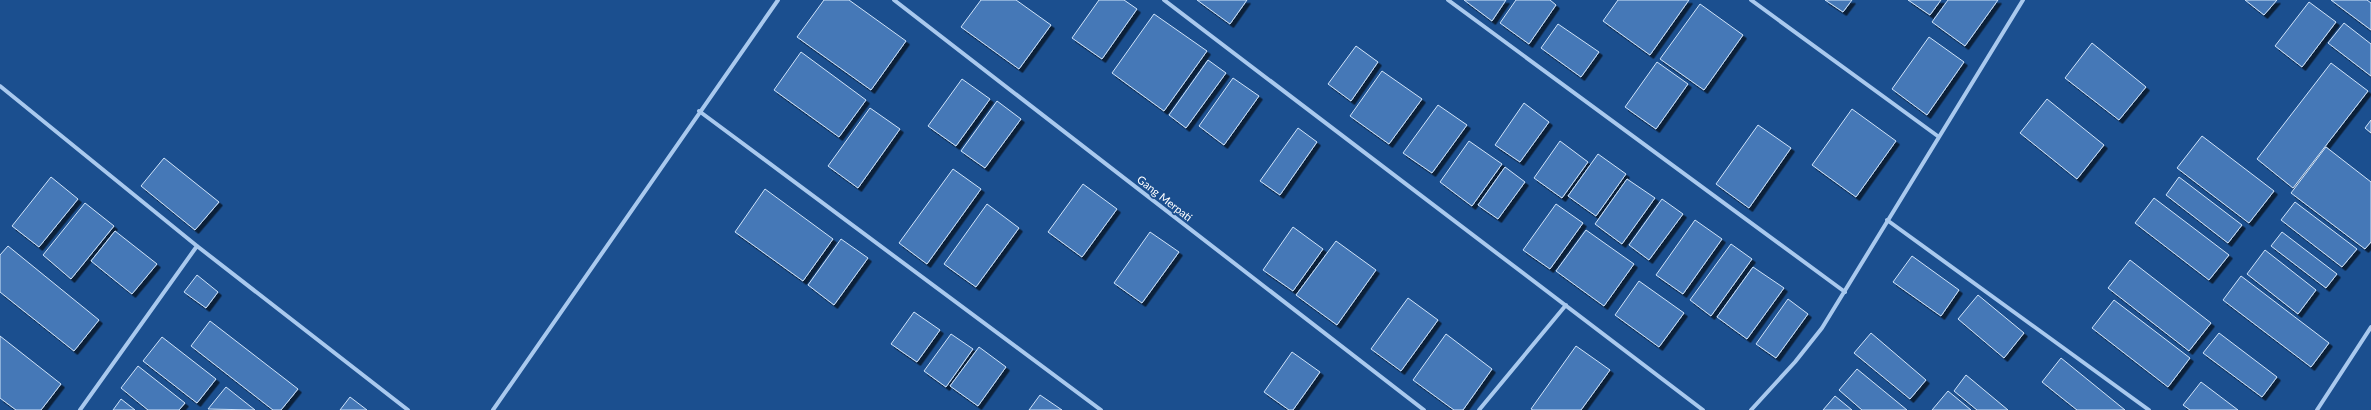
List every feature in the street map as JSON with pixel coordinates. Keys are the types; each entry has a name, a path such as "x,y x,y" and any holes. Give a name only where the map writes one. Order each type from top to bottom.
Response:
{"street":[{"path":"493,410 699,111 778,0"},
{"name":"Gang Merpati","path":"894,0 1424,410"},
{"path":"1164,0 1703,410"},
{"path":"1448,0 1845,292"},
{"path":"1751,0 1939,137"},
{"path":"1751,410 1796,362 1822,328 2023,0"},
{"path":"0,86 197,246 408,410"},
{"path":"699,111 1101,410"},
{"path":"1887,220 2149,410"},
{"path":"80,410 197,246"},
{"path":"1479,410 1566,305"},
{"path":"2317,410 2371,327"}],"building":[{"path":"824,0 849,0 906,41 871,90 797,37"},
{"path":"981,0 1016,0 1051,25 1019,69 961,27"},
{"path":"1099,0 1124,0 1137,9 1102,59 1072,38"},
{"path":"1197,0 1247,0 1230,24"},
{"path":"1464,0 1506,0 1492,21"},
{"path":"1516,0 1550,0 1556,5 1529,44 1500,23"},
{"path":"1618,0 1689,0 1650,55 1603,21"},
{"path":"1825,0 1852,0 1843,12"},
{"path":"1908,0 1941,0 1930,15"},
{"path":"1948,0 1998,0 1965,46 1932,22"},
{"path":"2245,0 2277,0 2264,15"},
{"path":"2331,0 2367,0 2371,3 2371,30"},
{"path":"2309,2 2336,22 2302,67 2275,46"},
{"path":"1700,4 1743,35 1704,90 1660,59"},
{"path":"1154,14 1207,51 1164,111 1112,73"},
{"path":"2344,23 2371,44 2371,76 2328,43"},
{"path":"1558,24 1599,52 1581,77 1541,48"},
{"path":"1929,37 1964,62 1927,115 1892,89"},
{"path":"2092,43 2146,87 2119,120 2065,78"},
{"path":"1356,46 1378,62 1351,101 1328,84"},
{"path":"801,52 866,100 839,137 774,90"},
{"path":"1208,60 1226,73 1186,128 1169,115"},
{"path":"1657,62 1688,84 1656,129 1625,107"},
{"path":"2331,63 2368,91 2293,188 2257,159"},
{"path":"1382,71 1422,99 1389,144 1350,116"},
{"path":"1233,78 1259,96 1224,145 1199,126"},
{"path":"962,79 990,99 956,146 928,126"},
{"path":"2047,99 2104,145 2077,179 2020,133"},
{"path":"997,101 1021,119 985,168 961,151"},
{"path":"1524,103 1549,122 1520,162 1495,145"},
{"path":"1438,105 1467,125 1432,173 1403,153"},
{"path":"870,108 900,129 858,188 828,166"},
{"path":"1852,109 1896,141 1856,197 1812,165"},
{"path":"2371,120 2371,133 2365,128"},
{"path":"1758,125 1791,148 1749,208 1716,184"},
{"path":"1298,128 1317,142 1280,195 1260,181"},
{"path":"2202,136 2274,191 2249,223 2177,168"},
{"path":"1469,141 1502,164 1472,206 1440,182"},
{"path":"1560,141 1588,162 1562,198 1534,178"},
{"path":"2326,147 2371,182 2371,242 2365,249 2291,193"},
{"path":"1598,154 1626,174 1596,216 1568,196"},
{"path":"164,158 219,202 195,230 141,186"},
{"path":"1505,167 1525,182 1498,219 1478,205"},
{"path":"953,169 981,189 927,264 899,243"},
{"path":"51,177 78,199 39,247 12,226"},
{"path":"2179,177 2242,225 2228,243 2166,195"},
{"path":"1627,179 1655,198 1622,244 1595,224"},
{"path":"1083,184 1117,209 1082,257 1048,232"},
{"path":"765,189 833,239 803,281 735,232"},
{"path":"2154,198 2229,255 2209,280 2135,223"},
{"path":"1662,199 1683,214 1649,260 1629,245"},
{"path":"2295,202 2357,249 2342,267 2281,220"},
{"path":"85,203 114,226 71,279 43,255"},
{"path":"987,204 1019,228 976,287 944,264"},
{"path":"1556,204 1583,223 1550,269 1523,250"},
{"path":"1695,220 1722,239 1683,294 1656,275"},
{"path":"1293,227 1323,249 1293,291 1263,270"},
{"path":"1586,230 1634,264 1604,306 1556,271"},
{"path":"115,231 157,264 132,294 91,261"},
{"path":"1150,232 1179,252 1142,303 1114,283"},
{"path":"2282,232 2337,274 2326,288 2271,246"},
{"path":"841,239 868,258 834,305 808,285"},
{"path":"1336,241 1376,270 1337,325 1296,295"},
{"path":"1731,244 1752,259 1711,316 1690,300"},
{"path":"8,246 99,320 74,351 0,292 0,255"},
{"path":"2265,250 2316,290 2298,314 2247,274"},
{"path":"1912,256 1959,290 1941,316 1893,282"},
{"path":"2130,260 2211,323 2189,351 2108,288"},
{"path":"1753,267 1784,288 1747,339 1717,317"},
{"path":"197,275 218,292 206,308 184,292"},
{"path":"2241,276 2329,343 2311,367 2223,300"},
{"path":"1639,281 1684,313 1659,347 1615,315"},
{"path":"1978,295 2024,333 2004,358 1958,319"},
{"path":"1408,298 1438,320 1401,371 1371,349"},
{"path":"1788,299 1808,314 1776,358 1756,344"},
{"path":"2114,300 2190,358 2168,387 2092,328"},
{"path":"914,312 940,330 917,362 891,344"},
{"path":"210,321 298,389 281,410 273,410 191,346"},
{"path":"1871,333 1926,380 1910,399 1854,353"},
{"path":"2219,333 2277,377 2262,397 2203,353"},
{"path":"951,334 973,349 946,387 924,371"},
{"path":"1446,334 1492,369 1463,410 1454,410 1413,380"},
{"path":"0,336 61,384 41,410 16,410 0,398"},
{"path":"162,337 216,379 197,403 143,361"},
{"path":"1576,346 1610,370 1581,410 1531,409"},
{"path":"979,347 1006,367 978,406 950,386"},
{"path":"1292,352 1320,372 1293,410 1289,410 1264,392"},
{"path":"2061,358 2125,410 2077,410 2042,382"},
{"path":"138,366 185,403 179,410 148,410 121,388"},
{"path":"1857,369 1907,410 1862,410 1839,390"},
{"path":"1966,375 2008,410 1977,410 1954,391"},
{"path":"2201,382 2238,410 2190,410 2183,405"},
{"path":"226,387 255,410 208,409"},
{"path":"1948,391 1971,410 1932,410"},
{"path":"1040,395 1062,410 1029,410"},
{"path":"1835,396 1852,410 1823,410"},
{"path":"350,397 367,410 340,410"},
{"path":"121,399 135,410 113,410"}]}
